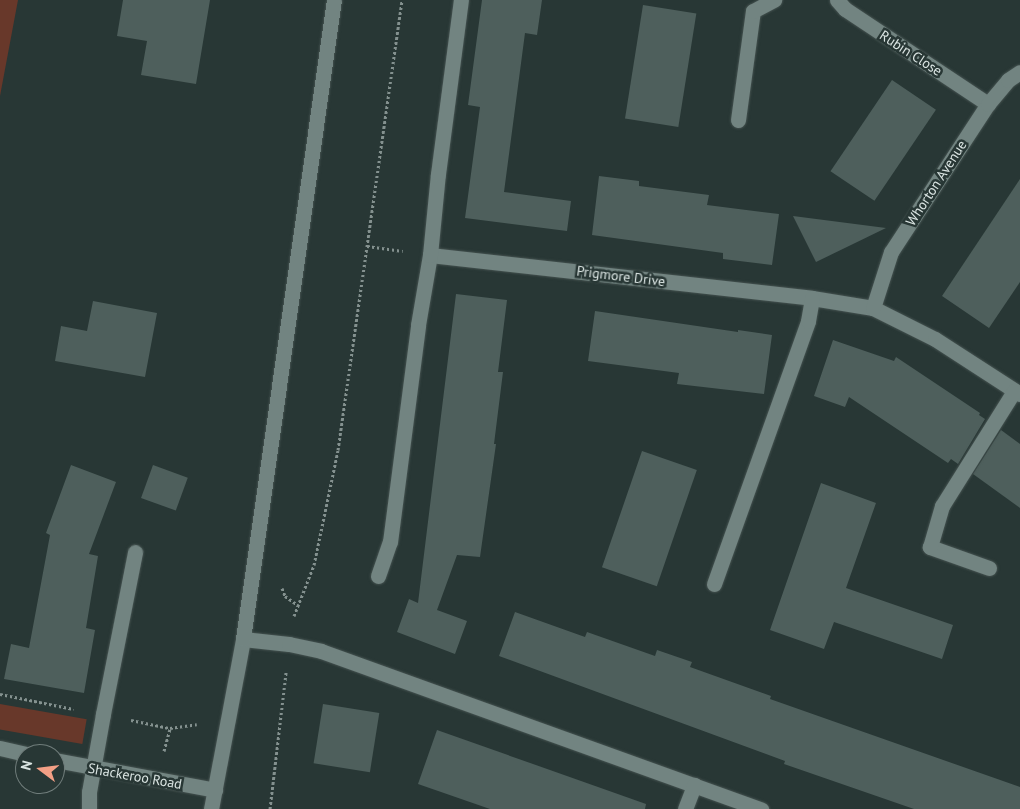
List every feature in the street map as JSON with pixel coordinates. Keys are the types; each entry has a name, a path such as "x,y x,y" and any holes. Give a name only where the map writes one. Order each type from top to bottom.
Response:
{"street":[{"path":"212,809 243,639 334,0"},
{"path":"378,576 390,542 418,326 430,255 438,174 461,0"},
{"path":"738,120 753,11 774,0"},
{"name":"Rubin Close","path":"837,0 845,9 988,104"},
{"name":"Whorton Avenue","path":"873,308 891,252 988,104 1008,80 1020,72"},
{"name":"Prigmore Drive","path":"430,255 812,298 873,308 935,339 1017,392 942,506 930,547 989,568"},
{"path":"714,584 808,321 812,298"},
{"path":"89,809 89,792 135,552"},
{"path":"243,639 289,644 321,651 761,809"},
{"path":"0,748 15,751"},
{"name":"Shackeroo Road","path":"65,762 215,790"},
{"path":"685,809 694,785"}],"path":[{"path":"298,605 314,565 338,450 402,0"},
{"path":"270,809 285,679"}],"shaded area":[{"path":"0,0 18,0 0,96"},
{"path":"0,704 87,719 82,744 0,729"}],"building":[{"path":"123,0 210,0 196,84 141,75 147,41 117,36"},
{"path":"482,0 542,0 537,35 525,33 504,192 571,201 567,231 465,218 480,107 468,105"},
{"path":"643,5 696,13 678,127 625,119"},
{"path":"892,80 936,110 874,201 830,171"},
{"path":"599,176 639,181 639,186 709,195 707,205 779,214 772,265 723,259 723,253 592,235"},
{"path":"1020,179 1020,282 989,328 942,296"},
{"path":"793,216 886,228 816,262"},
{"path":"456,294 507,300 498,372 503,372 494,444 496,444 480,557 457,555 437,610 467,621 455,654 397,632 409,599 418,603"},
{"path":"93,301 157,313 145,377 55,361 61,326 87,331"},
{"path":"595,311 738,332 738,330 772,335 764,394 677,384 679,373 588,361"},
{"path":"833,340 894,361 896,357 980,413 979,415 985,419 958,464 951,459 948,463 849,397 845,407 814,396"},
{"path":"1001,430 1020,444 1020,508 973,474"},
{"path":"642,451 697,470 657,586 602,567"},
{"path":"71,465 116,482 89,554 98,556 86,628 95,630 84,693 4,679 11,644 29,648 50,535 46,533"},
{"path":"153,465 188,478 176,511 141,498"},
{"path":"821,483 876,503 846,588 953,625 942,659 834,622 824,649 770,630"},
{"path":"515,612 585,637 587,632 655,656 657,650 692,662 690,667 771,696 770,699 1020,787 1020,809 914,809 784,764 785,761 499,656"},
{"path":"323,704 379,713 370,772 314,763"},
{"path":"437,730 646,804 645,809 490,809 418,784"}]}
